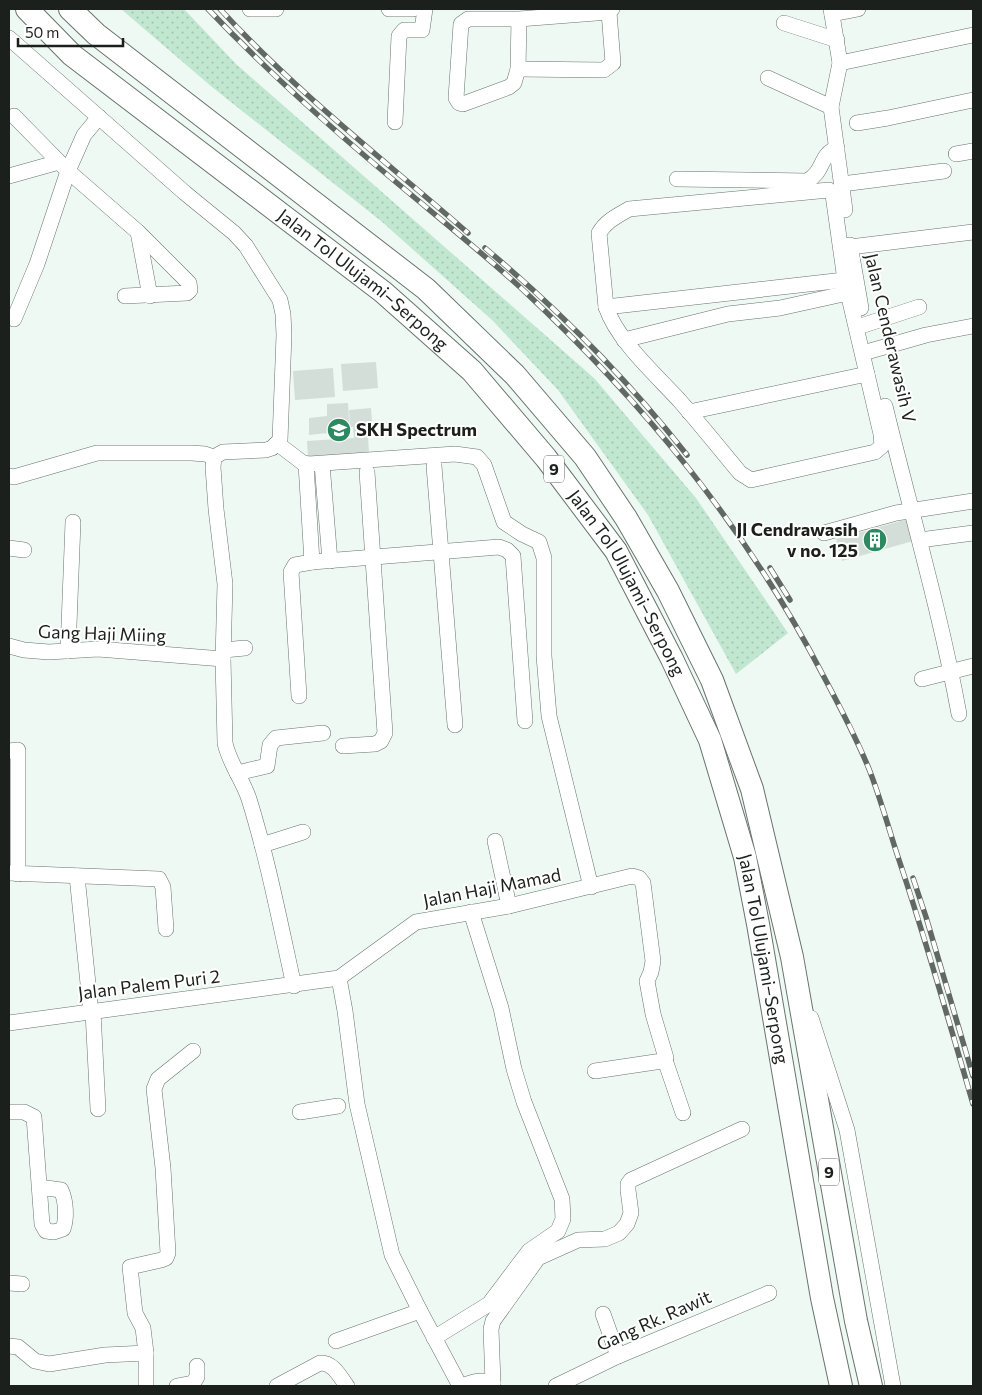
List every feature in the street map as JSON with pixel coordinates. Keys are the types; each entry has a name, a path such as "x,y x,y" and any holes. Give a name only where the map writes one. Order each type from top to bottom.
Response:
{"highway":[{"name":"Jalan Tol Ulujami–Serpong","path":"27,9 72,55 383,292 472,371 546,458 616,551 672,659 710,740 744,857 758,924 822,1298 840,1386"},
{"name":"Jalan Tol Ulujami–Serpong","path":"70,9 104,40 426,289 515,374 585,457 626,518 659,575 712,680 752,789 792,957 856,1321 871,1386"}],"street":[{"path":"250,9 276,9"},
{"path":"388,9 413,9"},
{"path":"395,122 398,36 404,30 422,30 425,9"},
{"path":"832,12 858,9"},
{"path":"518,69 604,70 613,63 607,11 519,19 468,19 461,24 456,98 459,103 463,104 514,83 518,69 519,19"},
{"name":"Jalan Cenderawasih V","path":"832,12 840,63 831,107 850,247 852,286 864,325 910,511 920,540 951,671 958,714"},
{"path":"784,23 837,40"},
{"path":"840,63 973,35"},
{"path":"9,38 185,193 234,233 246,246 280,300 284,336 281,430 278,444 266,450 223,452 214,457 192,453 105,452 14,477 9,476"},
{"path":"768,78 831,107"},
{"path":"857,123 973,100"},
{"path":"14,116 64,166 138,232 190,283 190,290 187,293 125,296"},
{"path":"14,319 37,264 64,166 84,135 99,117"},
{"path":"677,179 807,181 818,173 824,158 830,151 837,148"},
{"path":"956,154 973,151"},
{"path":"9,176 64,166"},
{"path":"842,184 944,171"},
{"path":"829,190 833,195 852,286 867,374 882,442 880,449 875,452 751,480 740,473 689,412 624,340 606,307 598,233 608,222 629,209 829,190"},
{"path":"138,232 150,296"},
{"path":"850,247 973,232"},
{"path":"802,285 805,301"},
{"path":"606,307 802,285 852,286"},
{"path":"624,340 728,314 780,308 852,286"},
{"path":"725,293 728,314"},
{"path":"864,325 919,307"},
{"path":"870,351 926,335 973,326"},
{"path":"689,412 867,374"},
{"path":"278,444 306,464 455,454 477,456 484,465 504,522 539,542 544,558 544,656 549,716 591,887"},
{"path":"214,457 216,509 225,584 225,743 227,752 248,796 262,844 272,881 294,986"},
{"path":"306,464 312,562"},
{"path":"322,464 330,561"},
{"path":"434,466 455,725"},
{"path":"344,746 375,744 381,741 385,733 367,472"},
{"path":"824,533 896,513 973,502"},
{"path":"68,652 73,522"},
{"path":"920,540 973,533"},
{"path":"299,696 291,572 295,565 499,547 507,550 513,556 525,721"},
{"name":"Gang Haji Miing","path":"9,646 24,650 68,652 98,649 224,654 245,648"},
{"path":"922,679 973,666"},
{"path":"237,773 267,766 270,745 276,738 323,733"},
{"path":"13,750 13,874 159,879 163,887 166,929"},
{"path":"262,844 303,832"},
{"path":"495,841 509,906"},
{"path":"77,876 92,1007 98,1109"},
{"name":"Jalan Haji Mamad","path":"339,978 416,922 509,906 632,876 639,878 643,883 653,961 647,981 648,992 665,1060"},
{"path":"434,1338 489,1304 529,1250 558,1231 563,1219 562,1199 524,1102 514,1069 501,1008 471,912"},
{"path":"792,957 847,1130 893,1386"},
{"path":"339,978 345,1011 348,1105 392,1255 434,1338 461,1386 480,1380 494,1385 491,1329 493,1321 538,1258 578,1240 604,1239 619,1233 627,1224 631,1213 628,1190 628,1184 631,1180 742,1129"},
{"name":"Jalan Palem Puri 2","path":"9,1023 92,1007 294,986 339,978"},
{"path":"146,1386 146,1353 143,1328 135,1313 130,1267 161,1260 166,1258 168,1253 163,1168 154,1089 158,1080 193,1051"},
{"path":"595,1071 665,1060 683,1113"},
{"path":"300,1112 348,1105"},
{"path":"9,1112 24,1112 34,1117 39,1187"},
{"name":"Gang Rk. Rawit","path":"556,1386 618,1356 769,1293"},
{"path":"336,1341 420,1311"},
{"path":"604,1314 618,1356"},
{"path":"9,1346 18,1347 35,1361 49,1364 105,1355 146,1353"},
{"path":"277,1386 320,1363 326,1363 335,1370 347,1386"},
{"path":"177,1386 193,1383 196,1377 197,1366"}],"green space":[{"path":"121,9 184,9 236,64 594,378 696,498 788,633 736,674 648,515 558,390 492,320 381,221 212,87"}],"building":[{"path":"376,362 378,388 343,391 341,364"},
{"path":"333,368 335,397 295,400 293,371"},
{"path":"348,403 350,435 329,436 328,433 309,435 309,418 327,416 327,404"},
{"path":"371,408 373,436 368,437 369,453 308,457 307,441 354,438 353,427 350,427 349,410"},
{"name":"Jl Cendrawasih v no. 125","path":"908,519 913,541 842,561 836,539"}],"railway":[{"path":"208,9 250,52 316,113 504,273 566,332 650,422 726,518 794,622 864,757 917,916 973,1104"},
{"path":"220,9 309,97 468,233"},
{"path":"485,248 591,346 641,399 687,455"},
{"path":"770,568 790,600"},
{"path":"913,878 973,1076"}],"place":[{"name":"SKH Spectrum","path":"339,430"},
{"name":"Jl Cendrawasih v no. 125","path":"875,540"}]}
